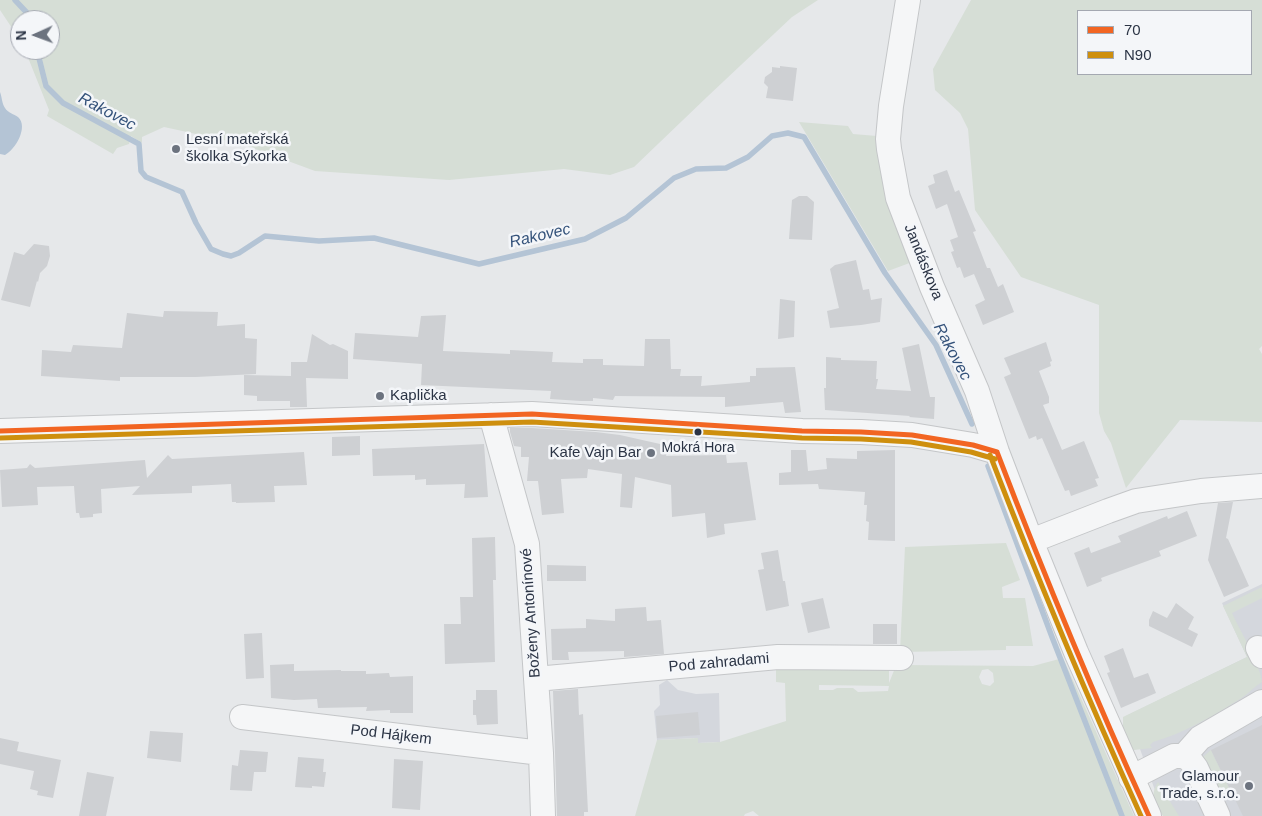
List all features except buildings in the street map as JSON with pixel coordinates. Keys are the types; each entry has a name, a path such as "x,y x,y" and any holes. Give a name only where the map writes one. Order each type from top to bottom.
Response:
{"street":[{"name":"Jandáskova","path":"908,0 888,134 898,198 932,287 977,391 997,452 1076,652 1149,816"},
{"path":"0,431 532,414 764,429 912,435 973,445 997,452"},
{"name":"Boženy Antonínové","path":"491,415 527,544 541,753 543,816"},
{"path":"1031,541 1136,501 1200,491 1262,486"},
{"name":"Pod zahradami","path":"536,680 778,657 901,658"},
{"path":"1184,756 1200,738 1262,702"},
{"name":"Pod Hájkem","path":"242,718 541,753"},
{"path":"1131,778 1174,756 1184,756 1196,768 1218,816"}],"shaded area":[{"path":"0,0 818,0 792,17 634,167 610,175 564,169 449,180 315,171 242,144 164,127 142,137 142,143 131,136 129,144 117,148 113,154 47,116 49,110 29,60 60,60 60,10 10,10 10,25 0,10"},
{"path":"971,0 1262,0 1262,346 1259,349 1262,354 1262,422 1180,420 1126,488 1099,413 1099,305 1021,277 975,210 968,129 960,113 935,90 933,69"},
{"path":"799,122 848,126 853,134 877,136 915,261 888,271"},
{"path":"1006,543 1020,580 1002,587 1003,598 1025,598 1033,646 1006,646 1006,650 900,652 905,547"},
{"path":"1262,584 1262,816 1168,816 1160,804 1126,716 1247,657 1222,603"},
{"path":"1262,587 1262,598 1232,613 1254,656 1262,682 1240,699 1209,718 1176,734 1153,742 1150,745 1152,748 1134,750 1128,748 1123,735 1123,717 1247,657 1223,606"},
{"path":"1063,658 1134,816 759,816 753,811 744,816 635,816 657,740 698,738 698,743 720,742 786,721 785,683 776,682 776,666 889,665 889,683 895,668 900,665 1033,666","holes":["988,669 993,673 994,682 990,686 982,684 979,677 982,670","819,685 889,686 888,691 858,692 853,688 819,690"]},
{"path":"667,680 678,690 696,694 719,693 720,742 698,743 697,738 657,740 654,711 660,705 659,685"},
{"path":"1211,750 1232,794 1221,799 1203,759"},
{"path":"1158,782 1179,816 1163,816 1154,799 1155,787"}],"water":[{"path":"0,92 3,105 9,112 18,117 22,126 19,138 13,148 5,155 0,154"}],"waterway":[{"name":"Rakovec","path":"15,0 24,10"},
{"name":"Rakovec","path":"40,60 46,86 63,103 139,144 141,171 146,177 182,192 196,223 211,249 231,256 265,236 319,241 374,238 479,264 585,239 626,218 674,178 696,169 726,168 748,157 772,136 788,133 804,137 885,273 936,345 972,424"},
{"name":"Rakovec","path":"988,466 1122,816"}],"transit line":[{"name":"70","path":"0,431 532,414 802,431 912,435 973,445 997,452"},
{"name":"N90","path":"0,438 532,422 802,438 911,442 971,452 995,459"},
{"name":"70","path":"997,452 1070,635 1149,816"},
{"name":"N90","path":"990,455 1063,637 1141,816"}],"place":[{"name":"Lesní mateřská školka Sýkorka","path":"176,149"},
{"name":"Kaplička","path":"380,396"},
{"name":"Mokrá Hora","path":"698,432"},
{"name":"Kafe Vajn Bar","path":"651,453"},
{"name":"Glamour Trade, s.r.o.","path":"1249,786"}]}
